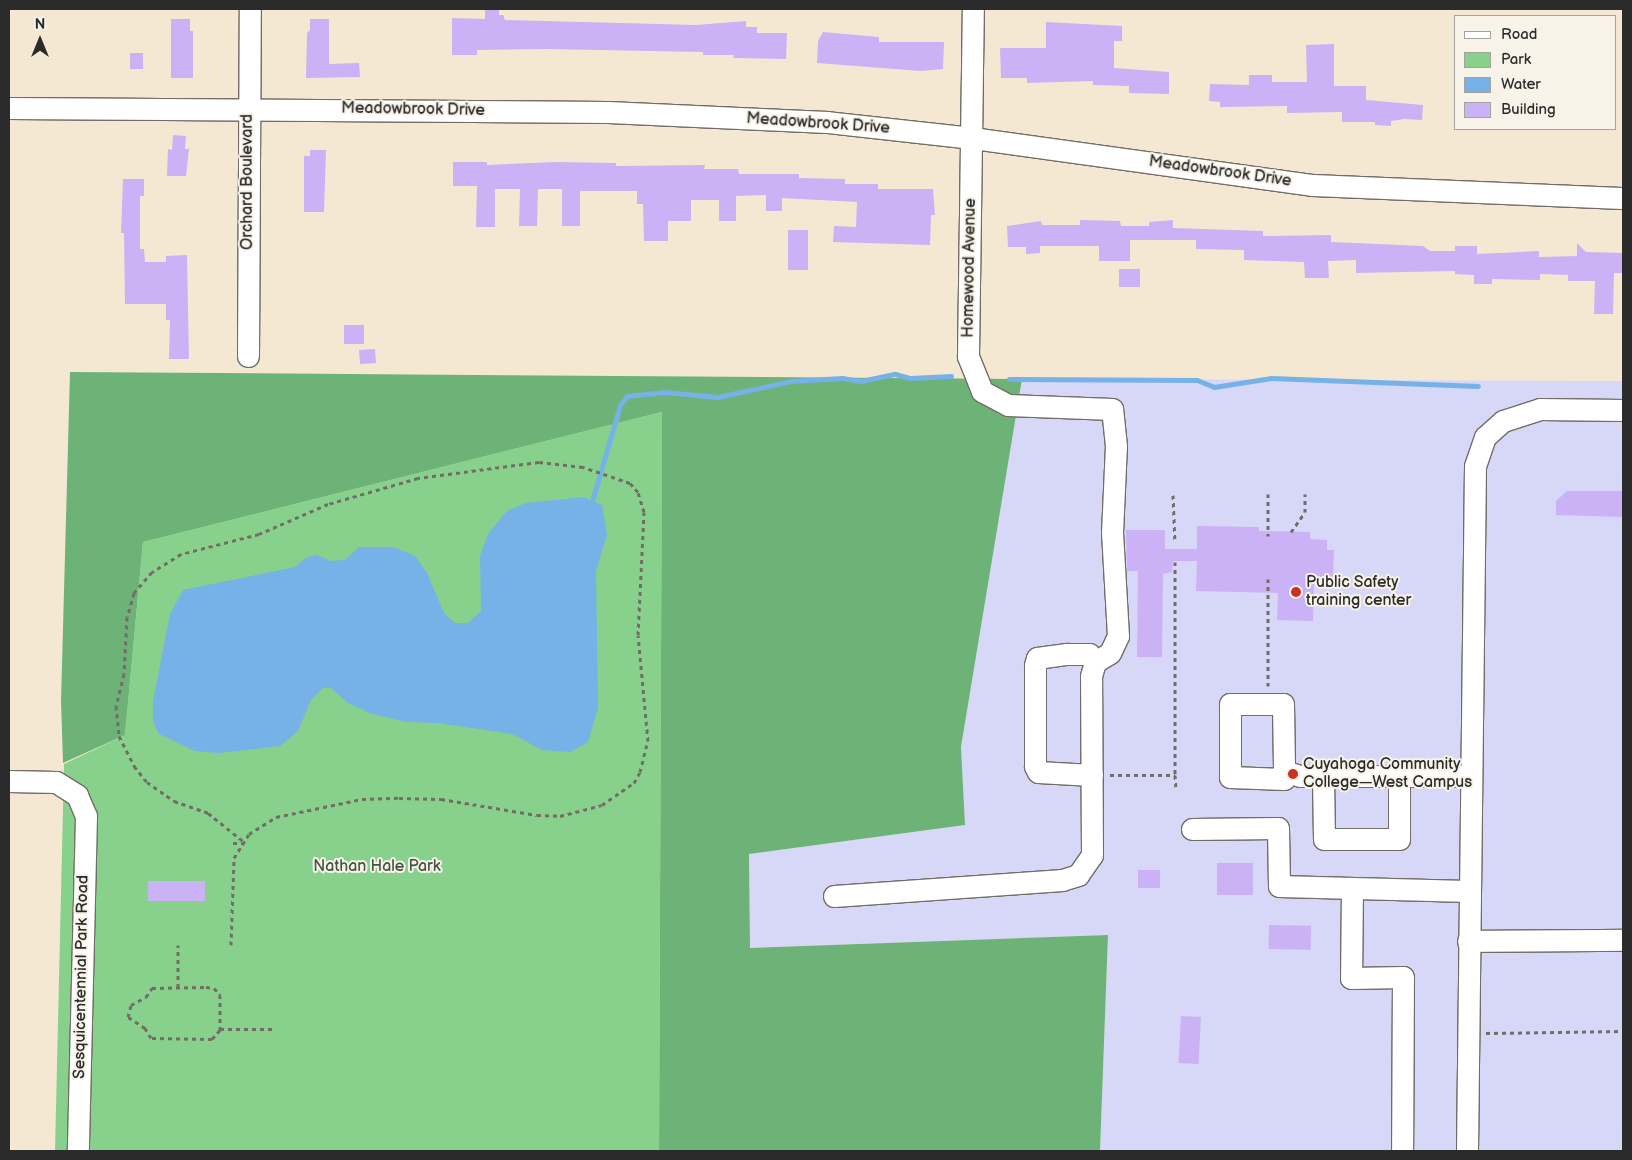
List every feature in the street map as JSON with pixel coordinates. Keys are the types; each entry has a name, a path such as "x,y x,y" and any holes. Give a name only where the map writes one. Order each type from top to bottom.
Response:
{"street":[{"name":"Orchard Boulevard","path":"248,356 250,9"},
{"name":"Homewood Avenue","path":"973,9 973,138 968,356 982,391 1008,405 1112,410 1116,446 1112,533 1118,636 1110,652 1095,662"},
{"name":"Meadowbrook Drive","path":"9,108 248,108 618,112 827,122 973,138 1312,184 1623,198"},
{"path":"1467,1151 1468,891 1477,463 1485,437 1503,421 1540,410 1623,410"},
{"path":"834,896 1062,880 1078,875 1092,855 1092,775 1091,676 1095,662 1089,654 1067,654 1037,658 1034,665 1035,766 1038,772 1092,775"},
{"path":"1284,771 1300,776 1470,776"},
{"path":"1323,776 1324,839 1399,839 1398,776"},
{"name":"Sesquicentennial Park Road","path":"9,781 56,782 77,794 83,804 86,816 78,1151"},
{"path":"1192,829 1278,828 1279,886 1468,891"},
{"path":"1352,888 1351,978 1403,977 1402,1151"},
{"path":"1468,941 1623,940"}],"path":[{"path":"231,945 232,866 242,842 261,825 276,817 362,800 423,798 537,816 560,816 602,805 634,783 640,772 648,741 638,635 644,512 638,492 630,483 615,475 583,467 528,462 383,486 328,504 259,534 182,554 146,577 134,593 127,617 126,654 116,713 122,745 147,782 174,800 208,813 242,842"},
{"path":"1268,494 1268,536"},
{"path":"1291,532 1305,512 1305,494"},
{"path":"1173,495 1175,542"},
{"path":"1175,562 1176,788"},
{"path":"1268,579 1268,690"},
{"path":"1092,775 1175,775"},
{"path":"233,843 242,842"},
{"path":"178,945 178,987"},
{"path":"178,987 217,989 220,995 220,1029 217,1036 209,1040 155,1039 149,1036 143,1026 130,1020 129,1007 146,998 152,988 178,987"},
{"path":"220,1029 273,1029"},
{"path":"1478,1033 1623,1031"}],"shaded area":[{"name":"Cuyahoga Community College—West Campus","path":"1022,379 1623,381 1623,1151 1100,1151 1108,935 750,948 749,854 965,825 961,747"}],"green space":[{"path":"70,372 1022,379 961,747 965,825 749,854 750,948 1108,935 1100,1151 659,1151 662,412 143,542 125,735 63,763 61,701"},
{"name":"Nathan Hale Park","path":"662,412 659,1151 55,1151 64,764 125,735 143,542"}],"water":[{"path":"584,497 602,505 607,535 596,571 598,708 588,742 570,752 542,750 512,734 438,723 407,722 372,714 348,703 331,688 323,688 311,700 298,731 280,746 218,753 195,751 159,734 153,722 153,701 170,614 183,590 295,567 307,557 317,555 331,561 345,560 359,547 393,547 415,556 427,573 444,613 455,623 468,623 481,611 480,556 488,534 507,511 526,503"}],"building":[{"path":"485,9 499,9 499,15 503,15 505,20 696,25 746,21 746,27 757,27 757,33 787,33 786,59 733,58 734,55 703,55 703,52 546,49 477,50 477,55 452,55 452,18 485,19"},
{"path":"171,19 190,19 190,31 193,31 193,78 171,78"},
{"path":"310,19 329,19 329,64 359,63 360,77 306,78 307,33 310,30"},
{"path":"1046,22 1122,26 1122,41 1114,41 1114,68 1169,72 1169,94 1129,93 1129,86 1093,85 1093,81 1027,83 1027,78 1001,78 1000,48 1046,48"},
{"path":"823,32 879,37 879,42 944,42 943,69 921,71 817,63 818,41"},
{"path":"1334,44 1334,86 1366,86 1366,100 1423,105 1422,120 1404,119 1391,121 1391,126 1375,125 1375,122 1342,122 1342,112 1287,113 1287,106 1220,107 1220,102 1209,101 1210,84 1249,85 1249,75 1272,75 1272,82 1307,82 1306,45"},
{"path":"130,53 143,53 143,69 130,69"},
{"path":"173,135 186,136 185,149 189,149 186,176 167,176 168,149 172,150"},
{"path":"310,150 326,150 324,212 304,212 304,156 310,156"},
{"path":"453,162 487,162 487,165 555,162 616,163 616,166 705,165 704,169 738,169 739,174 799,174 799,178 845,179 845,184 878,184 878,189 933,189 935,215 931,215 930,245 833,242 834,226 856,227 857,202 782,198 782,211 766,211 766,195 736,196 736,221 719,221 719,200 691,200 691,221 668,221 668,241 644,241 643,204 637,204 637,191 580,191 580,226 562,226 562,189 538,189 537,226 519,226 520,189 495,189 495,227 476,227 477,186 453,186"},
{"path":"123,179 144,179 144,196 140,196 140,249 144,249 145,262 166,262 166,256 187,255 189,359 169,359 170,320 166,320 166,304 125,304 124,233 121,233"},
{"path":"1080,220 1120,221 1121,226 1149,226 1149,222 1173,220 1173,228 1263,231 1263,236 1331,235 1331,242 1423,246 1430,251 1455,251 1455,246 1477,246 1477,254 1539,251 1539,257 1577,256 1577,243 1586,252 1623,253 1623,273 1614,273 1613,314 1594,314 1595,281 1568,281 1568,275 1540,274 1540,280 1492,279 1492,284 1474,284 1474,275 1455,274 1455,271 1356,273 1356,260 1328,261 1329,278 1305,278 1304,262 1244,260 1244,250 1196,249 1196,240 1130,240 1130,261 1099,261 1099,246 1040,246 1040,253 1026,254 1026,247 1008,247 1007,226 1041,221 1042,225 1080,225"},
{"path":"788,230 808,230 808,270 788,270"},
{"path":"1119,269 1140,269 1140,287 1119,287"},
{"path":"344,325 364,325 364,344 344,344"},
{"path":"375,349 376,363 360,364 359,350"},
{"path":"1567,491 1622,491 1623,517 1556,515 1556,501"},
{"name":"Public Safety training center","path":"1197,526 1259,527 1259,531 1310,532 1310,539 1327,540 1327,550 1334,550 1333,577 1314,577 1313,621 1277,620 1278,593 1196,591 1197,561 1173,561 1172,572 1163,574 1162,657 1137,657 1138,571 1127,571 1126,530 1165,530 1165,549 1197,549"},
{"path":"1217,863 1253,863 1253,895 1217,895"},
{"path":"1138,870 1160,870 1160,888 1138,888"},
{"path":"148,881 205,881 205,901 148,901"},
{"path":"1269,925 1311,926 1311,950 1269,949"},
{"path":"1181,1016 1201,1017 1199,1064 1179,1063"}],"waterway":[{"path":"592,501 620,405 627,396 664,392 718,397 791,381 842,378 861,381 895,374 910,378 951,376"},
{"path":"1009,379 1197,380 1214,387 1271,378 1478,386"}],"place":[{"name":"Public Safety training center","path":"1296,592"},
{"name":"Cuyahoga Community College—West Campus","path":"1293,774"}]}
